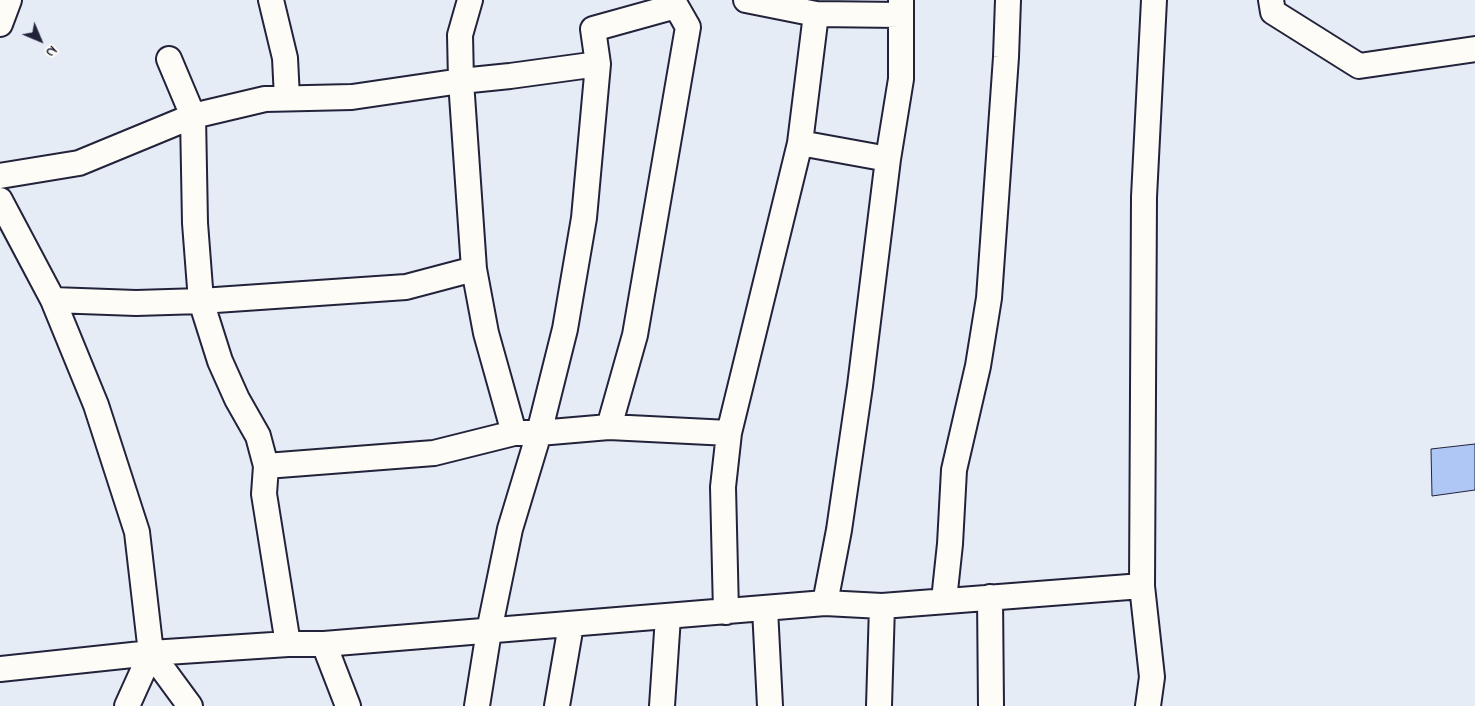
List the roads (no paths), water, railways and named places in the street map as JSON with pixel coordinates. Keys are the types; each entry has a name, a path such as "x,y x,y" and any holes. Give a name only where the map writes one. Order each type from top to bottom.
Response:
{"street":[{"path":"0,24 9,0"},
{"path":"271,0 285,58 287,98"},
{"path":"470,0 460,35 461,81 474,269 486,333 514,433"},
{"path":"746,0 816,14 900,8 902,79 888,159 860,386 839,530 825,603"},
{"path":"944,600 950,544 954,470 978,366 989,298 1006,57 1008,0"},
{"path":"1148,706 1152,677 1142,586 1144,197 1154,0"},
{"path":"1271,0 1273,12 1359,66 1475,49"},
{"path":"477,706 489,631 510,529 539,433 565,329 584,218 598,64 593,29 680,3 688,27 635,334 609,427"},
{"path":"726,612 723,488 729,433 800,143 816,14"},
{"path":"169,59 193,116 196,222 201,301 220,361 237,399 258,436 266,466 264,494 288,644"},
{"path":"0,176 80,163 193,116 265,99 352,97 598,64"},
{"path":"800,143 888,159"},
{"path":"0,200 53,300 96,406 137,532 151,654 190,706"},
{"path":"53,300 201,301 406,287 474,269"},
{"path":"266,466 434,453 514,433 539,433 609,427 729,433"},
{"path":"0,669 151,654 288,644 324,644 825,603 882,606 1142,586"},
{"path":"990,597 991,706"},
{"path":"879,706 882,606"},
{"path":"765,609 770,706"},
{"path":"662,706 668,617"},
{"path":"558,706 571,624"},
{"path":"324,644 348,706"},
{"path":"128,706 151,654"}]}
